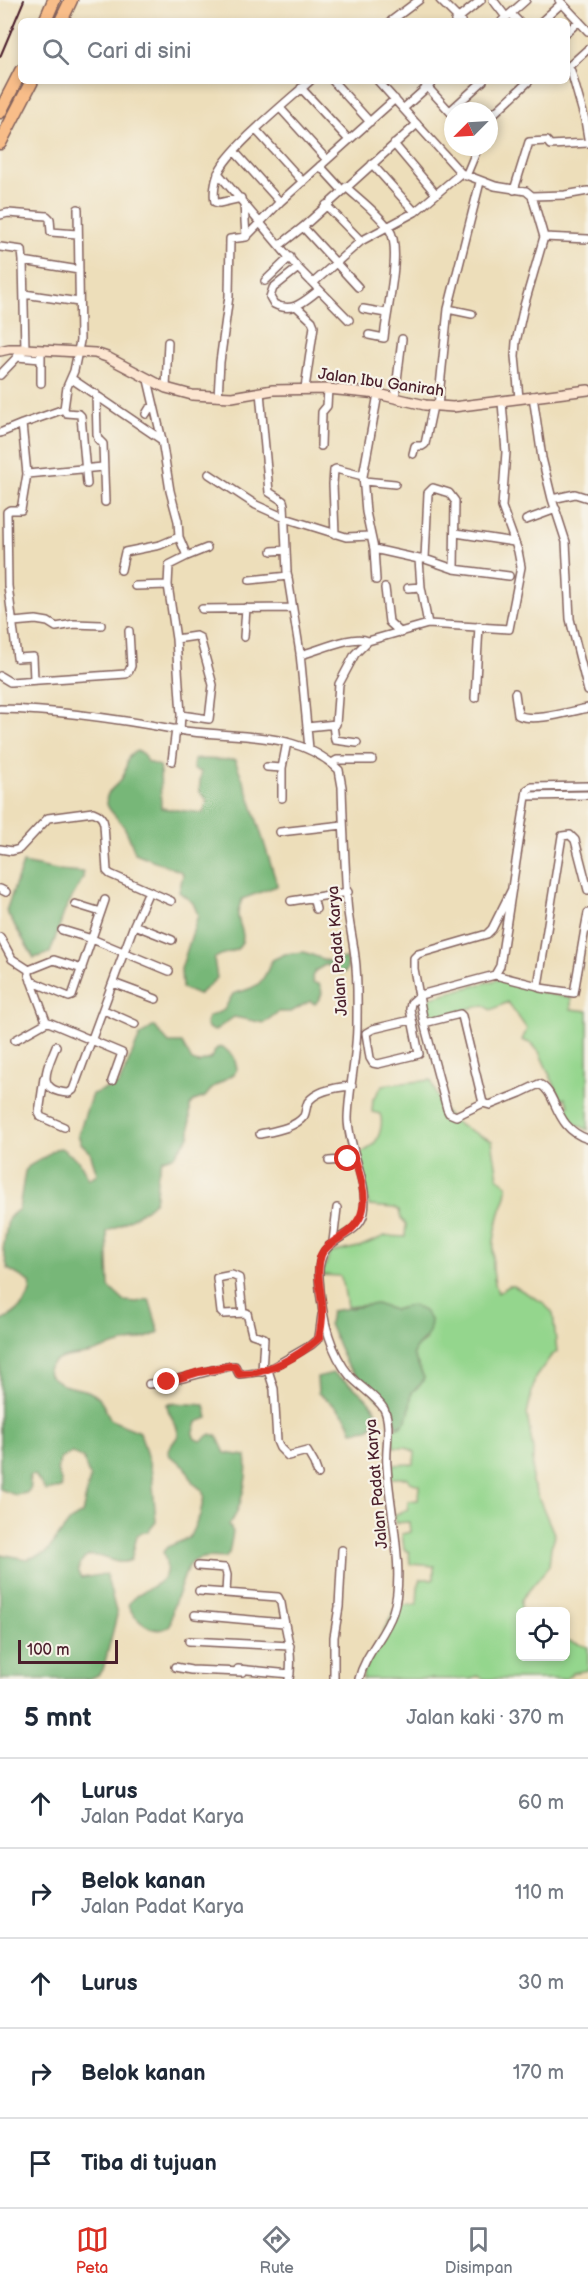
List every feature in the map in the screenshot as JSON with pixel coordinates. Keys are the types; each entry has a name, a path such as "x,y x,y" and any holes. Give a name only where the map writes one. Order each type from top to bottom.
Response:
{"highway":[{"path":"46,18 54,0"},
{"path":"62,18 71,0"},
{"path":"0,111 18,77"},
{"path":"0,143 30,84"}],"main road":[{"name":"Jalan Ibu Ganirah","path":"5,350 24,349 41,355 79,351 107,357 166,388 192,395 218,397 305,388 378,394 435,406 467,406 588,390"}],"street":[{"path":"396,18 419,0"},
{"path":"440,0 456,18"},
{"path":"460,18 481,0"},
{"path":"493,0 506,17 526,0"},
{"path":"545,18 560,2 588,31"},
{"path":"402,14 406,18"},
{"path":"570,29 579,21"},
{"path":"570,65 588,49"},
{"path":"570,70 587,120 588,138"},
{"path":"242,200 215,202 218,173 256,130 307,84"},
{"path":"336,84 370,122"},
{"path":"381,84 464,174 480,182 526,191 532,196 544,237 516,342 519,398"},
{"path":"404,108 425,84 444,105"},
{"path":"462,102 480,84"},
{"path":"498,111 526,84"},
{"path":"302,88 349,140"},
{"path":"218,397 220,362 229,296 228,242 230,239 246,237 258,222 395,99"},
{"path":"280,108 327,160"},
{"path":"280,245 417,124"},
{"path":"256,130 303,182"},
{"path":"513,190 529,142 548,141 550,145 588,143"},
{"path":"394,144 436,194"},
{"path":"235,152 280,202"},
{"path":"313,283 360,241 415,212 464,174 473,156"},
{"path":"372,164 415,212"},
{"path":"320,166 387,226 394,242 395,255 384,338 369,335"},
{"path":"218,173 298,268 349,320"},
{"path":"413,454 415,446 425,444 435,406 448,309 480,182"},
{"path":"532,196 565,195 588,191"},
{"path":"242,200 246,237"},
{"path":"326,205 360,241"},
{"path":"78,209 79,351 72,379 67,387 64,409 66,413 79,414 81,417 87,484"},
{"path":"0,215 8,213 47,216 50,219 51,232 77,234"},
{"path":"303,227 358,287"},
{"path":"544,237 588,239"},
{"path":"0,247 22,250 24,294 24,349 0,375"},
{"path":"265,281 290,257"},
{"path":"23,261 79,270"},
{"path":"298,268 273,288 270,297 274,304 289,308 297,307 319,290"},
{"path":"24,294 80,302"},
{"path":"297,307 312,321 314,326 305,388"},
{"path":"363,309 386,313"},
{"path":"448,309 472,314"},
{"path":"396,397 402,339"},
{"path":"166,388 168,342"},
{"path":"0,343 5,350"},
{"path":"17,357 41,355 42,383"},
{"path":"72,379 162,440"},
{"path":"147,380 162,440 179,537 187,556"},
{"path":"321,446 322,412 327,406 328,389"},
{"path":"260,392 268,490 284,503 288,576 300,655 309,749"},
{"path":"96,394 97,434 103,444 105,502"},
{"path":"376,580 374,549 367,521 363,478 378,394"},
{"path":"533,396 542,458 566,542 569,558 570,619 588,687"},
{"path":"307,727 336,724 339,684 355,654 368,641 428,624 509,629 521,567 502,507 506,452 502,402"},
{"path":"146,414 148,409 153,407"},
{"path":"0,433 64,409"},
{"path":"22,424 27,474 22,493 22,509 7,511 4,526 8,585 17,658 33,658 34,679"},
{"path":"27,474 103,467"},
{"path":"335,534 334,470 395,484"},
{"path":"209,474 256,505 285,518 335,534 350,537 371,536"},
{"path":"428,624 421,586 427,495 430,489 441,490 454,498 456,533 454,569"},
{"path":"552,499 575,495 588,498"},
{"path":"526,520 556,508"},
{"path":"456,533 514,542"},
{"path":"121,570 125,552 160,545 179,537"},
{"path":"172,761 181,715 176,639 168,585 169,565 207,548"},
{"path":"374,549 422,559 454,569 509,576"},
{"path":"272,551 286,550"},
{"path":"250,580 288,576"},
{"path":"135,586 168,585"},
{"path":"408,588 421,586"},
{"path":"385,588 389,622 401,633"},
{"path":"244,637 246,608"},
{"path":"202,609 292,608"},
{"path":"13,622 36,620 48,622 56,627 74,624 101,625"},
{"path":"476,698 479,626"},
{"path":"0,676 9,682 126,674 131,666 129,631"},
{"path":"176,639 196,636 201,640 213,685 209,732"},
{"path":"300,655 340,642 360,638 368,641"},
{"path":"515,693 518,715 522,717 538,717 588,708"},
{"path":"0,709 67,714 178,730 287,742 309,749 332,763 338,760 372,760"},
{"path":"181,715 209,719"},
{"path":"333,725 335,740 357,743"},
{"path":"282,798 282,768 287,742"},
{"name":"Jalan Padat Karya","path":"332,763 339,770 342,779 350,932 355,959 357,1022 348,1119 364,1198 363,1213 352,1228 321,1253 319,1281 328,1335 343,1366 384,1410 387,1422 386,1458 396,1544 396,1598 390,1620 362,1666 359,1679"},
{"path":"267,767 282,768"},
{"path":"495,975 500,966 527,790 532,787 588,786"},
{"path":"526,796 588,795"},
{"path":"0,849 12,851 19,849 48,818 93,812 103,819 107,871 171,901"},
{"path":"280,832 343,825"},
{"path":"538,986 561,836 570,835 575,840 588,890"},
{"path":"512,889 492,929 487,934 414,957 424,1023 450,1113 456,1116 483,1103 490,1105 539,1084 547,1089 566,1126 588,1139"},
{"path":"44,1078 46,1084 53,1089 69,1093 73,1090 134,924 149,891"},
{"path":"291,901 348,892"},
{"path":"313,897 316,909"},
{"path":"31,981 71,997 105,900"},
{"path":"75,904 101,912"},
{"path":"411,1020 373,1029 366,1033 373,1063 415,1057 419,1054 410,1006 420,995 495,975 540,988 574,993 584,961 588,913"},
{"path":"134,924 172,940"},
{"path":"62,930 92,939 169,971"},
{"path":"0,937 12,959 29,970 47,1022 93,1039 122,1053 112,1081"},
{"path":"29,970 54,960 81,969"},
{"path":"113,983 156,999"},
{"path":"104,1010 135,1024"},
{"path":"424,1023 460,1014 462,1016 483,1103"},
{"path":"15,1040 47,1022"},
{"path":"56,1046 44,1078 39,1113 41,1117 64,1127"},
{"path":"260,1134 282,1129 301,1118 309,1102 317,1095 338,1087 352,1086"},
{"path":"329,1161 355,1159"},
{"path":"333,1242 338,1208"},
{"path":"243,1312 239,1278 232,1275 217,1278 220,1312 224,1314 243,1312 248,1315 252,1334 264,1338 265,1371 274,1389 278,1445 288,1456 307,1451 318,1474"},
{"path":"149,1384 163,1383 199,1372 231,1366 235,1366 239,1374 265,1371 311,1345 319,1338 322,1307"},
{"path":"334,1679 334,1637 339,1607 342,1550"},
{"path":"198,1566 225,1569 227,1575 225,1593"},
{"path":"175,1667 209,1672 289,1676 290,1646 278,1597 199,1591"},
{"path":"195,1615 284,1623"},
{"path":"189,1641 290,1646"},
{"path":"226,1668 242,1674"}],"green space":[{"path":"137,751 143,754 147,762 160,766 161,808 203,813 207,801 199,791 201,772 193,769 194,760 235,760 249,795 277,884 277,886 242,899 238,913 243,933 242,942 238,949 214,959 217,978 198,995 182,988 181,969 198,915 193,903 179,892 182,872 135,853 126,830 109,809 106,801 109,793 123,777 130,755"},
{"path":"23,863 57,870 83,872 83,878 65,910 50,953 34,958 6,911"},
{"path":"304,952 328,961 346,958 348,964 346,971 341,974 331,966 325,965 315,971 312,977 313,983 319,984 322,992 315,1004 310,1001 291,1012 278,1012 264,1023 234,1017 214,1031 208,1028 206,1023 208,1017 224,1010 233,994 254,987 262,981 272,960 285,954"},
{"path":"500,979 544,993 571,998 571,1009 588,1011 588,1130 570,1121 565,1109 569,1106 565,1098 561,1099 539,1052 532,1044 522,1040 527,1029 508,1002 491,1010 484,1005 427,1019 424,999"},
{"path":"154,1026 169,1043 182,1043 192,1061 198,1063 210,1059 217,1048 223,1047 234,1057 237,1069 234,1074 213,1087 205,1097 194,1101 190,1106 190,1135 175,1155 163,1159 160,1164 155,1201 138,1215 107,1232 109,1287 124,1301 137,1302 149,1299 159,1332 143,1339 93,1353 60,1359 48,1369 49,1375 63,1385 88,1391 99,1397 111,1420 140,1432 152,1473 156,1522 148,1532 142,1532 137,1536 131,1560 123,1562 93,1555 87,1556 78,1572 81,1578 106,1574 117,1615 103,1670 98,1675 87,1679 0,1679 0,1554 27,1559 46,1553 70,1521 82,1514 90,1478 83,1458 72,1453 61,1458 57,1470 61,1488 46,1491 35,1475 29,1476 31,1487 27,1493 15,1495 0,1489 0,1322 22,1306 30,1289 30,1282 8,1269 3,1250 7,1225 9,1217 19,1209 25,1171 55,1149 61,1148 79,1161 89,1179 97,1174 90,1152 81,1143 78,1135 92,1094 119,1084 140,1036"},
{"path":"431,1080 441,1105 452,1120 492,1141 498,1177 507,1185 495,1232 493,1253 495,1284 498,1293 509,1286 514,1286 542,1302 553,1313 557,1352 551,1356 535,1378 527,1414 533,1450 532,1482 555,1536 549,1566 521,1600 521,1607 516,1607 516,1661 570,1661 570,1641 588,1647 588,1670 573,1673 565,1679 485,1679 477,1676 472,1679 363,1679 363,1669 397,1606 417,1604 421,1579 434,1579 434,1566 410,1564 409,1552 404,1549 402,1534 410,1532 409,1522 395,1523 394,1515 408,1509 408,1501 418,1500 419,1485 410,1482 408,1478 390,1478 388,1465 414,1464 415,1452 406,1447 394,1447 390,1430 403,1424 406,1420 412,1392 424,1378 413,1354 415,1348 426,1340 412,1305 394,1310 365,1305 347,1307 340,1276 322,1275 330,1253 359,1247 385,1236 405,1237 406,1224 401,1219 399,1210 369,1206 359,1154 372,1146 379,1135 381,1118 380,1114 372,1112 373,1099 383,1085"},
{"path":"376,1304 394,1310 412,1305 424,1311 431,1321 426,1338 413,1354 424,1378 412,1392 406,1421 398,1427 387,1404 376,1397 346,1364 329,1324 331,1311"},
{"path":"333,1373 360,1392 372,1405 378,1418 369,1429 352,1431 343,1414 318,1393 317,1377"},
{"path":"167,1404 205,1405 208,1418 197,1422 193,1434 195,1439 201,1441 211,1434 217,1436 225,1453 246,1456 247,1464 243,1492 237,1511 229,1525 233,1532 229,1554 225,1558 200,1558 188,1566 173,1607 170,1626 158,1629 151,1628 140,1621 128,1605 141,1592 162,1580 166,1574 163,1552 167,1547 189,1538 200,1515 204,1496 202,1490 193,1483 185,1466 170,1456 168,1450 178,1436 177,1427"}],"railway":[{"path":"0,57 24,0"}],"route":[{"path":"167,1382 199,1372 231,1366 235,1366 239,1374 268,1370 319,1338 322,1307 318,1269 321,1253 344,1236 360,1220 363,1213 364,1198 355,1159 348,1159"}]}
